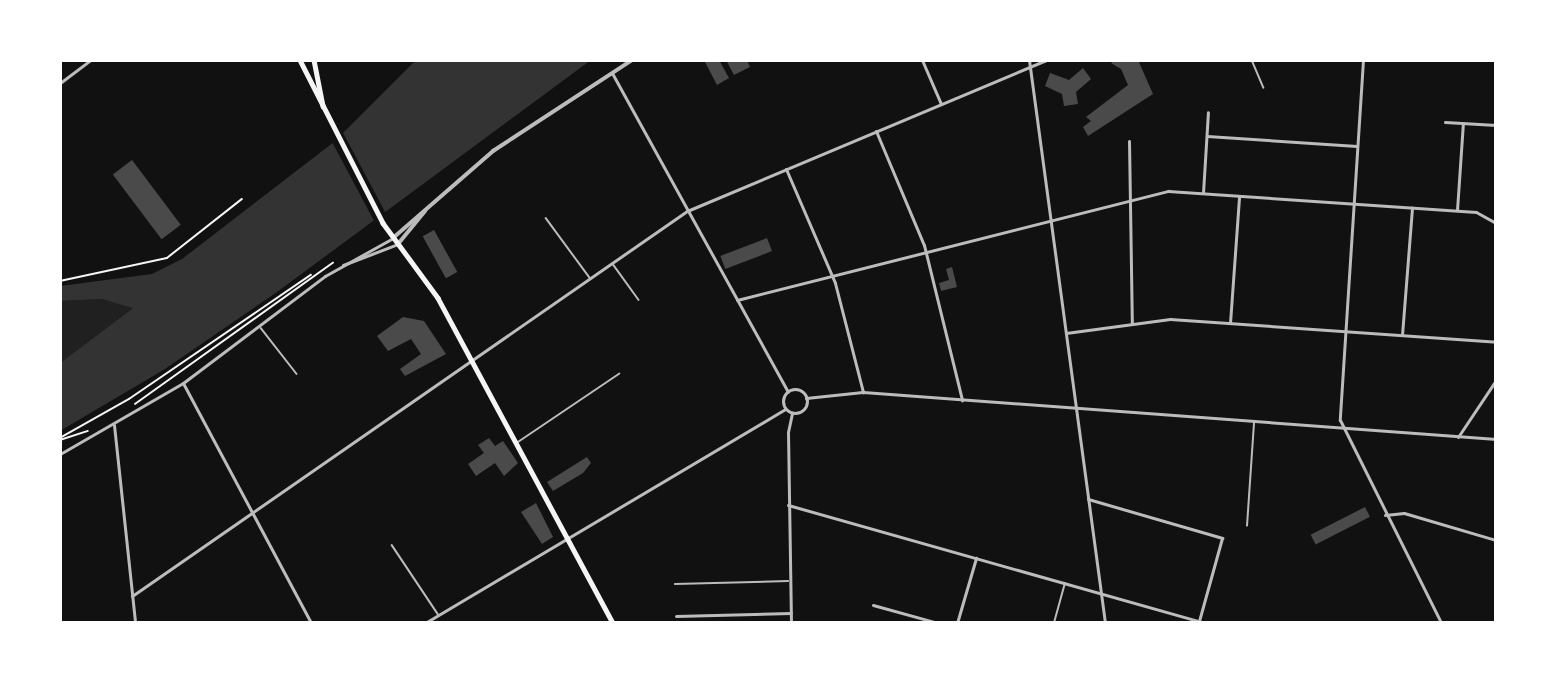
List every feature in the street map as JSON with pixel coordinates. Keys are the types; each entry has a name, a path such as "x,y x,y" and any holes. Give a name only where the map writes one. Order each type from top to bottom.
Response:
{"main road":[{"path":"300,60 332,128 383,223 438,298 613,623"},
{"path":"314,60 318,93 332,128"}],"street":[{"path":"60,83 90,60"},
{"path":"60,454 114,425 183,383 261,328 341,265 393,238 493,151 632,60"},
{"path":"922,60 941,104"},
{"path":"1029,60 1105,623"},
{"path":"132,596 687,211 1047,60"},
{"path":"1363,60 1342,428 1441,623"},
{"path":"425,623 785,409 788,392 612,72"},
{"path":"1203,193 1208,112"},
{"path":"1445,122 1496,125"},
{"path":"1457,210 1463,123"},
{"path":"876,131 926,252 962,400"},
{"path":"1207,136 1357,146"},
{"path":"1129,141 1132,324"},
{"path":"786,169 832,275 863,392"},
{"path":"737,300 1168,190 1457,210 1482,213 1496,223"},
{"path":"1230,323 1239,196"},
{"path":"341,265 398,244 419,225 427,207"},
{"path":"1402,335 1412,207"},
{"path":"1066,333 1170,319 1496,342"},
{"path":"1458,437 1496,380"},
{"path":"183,383 311,623"},
{"path":"788,392 798,390 806,398"},
{"path":"806,398 863,392 1496,439"},
{"path":"785,409 792,413 803,410 806,398"},
{"path":"791,623 788,505 792,413"},
{"path":"114,425 135,623"},
{"path":"1088,499 1222,538 1199,621"},
{"path":"788,505 1206,623"},
{"path":"1385,515 1404,513 1496,540"},
{"path":"957,623 975,558"},
{"path":"873,606 938,623"},
{"path":"676,616 790,613"}],"lane":[{"path":"1252,60 1264,88"},
{"path":"546,218 590,278"},
{"path":"612,263 639,300"},
{"path":"261,328 297,374"},
{"path":"515,444 619,374"},
{"path":"1247,526 1254,422"},
{"path":"392,544 439,615"},
{"path":"675,584 790,581"},
{"path":"1054,623 1065,584"}],"path":[{"path":"60,281 167,258 242,199"},
{"path":"128,410 333,263"},
{"path":"60,439 122,404 286,288 320,271"},
{"path":"60,439 94,430 60,448"}],"shaded area":[{"path":"416,60 591,60 277,292 165,369 60,431 60,363 133,308 102,299 60,301 60,286 152,274 182,259 334,142"},
{"path":"102,299 134,307 60,363 60,301"}],"pier":[{"path":"341,129 386,214 374,220 329,136"}],"building":[{"path":"704,60 719,60 729,78 717,85"},
{"path":"726,60 747,60 750,67 734,75"},
{"path":"1115,60 1138,60 1153,94 1088,136 1083,127 1091,121 1086,117 1128,85 1121,69 1111,63"},
{"path":"1083,68 1091,79 1076,92 1078,104 1064,106 1062,94 1045,86 1050,73 1069,80"},
{"path":"132,160 181,225 162,239 113,174"},
{"path":"434,230 457,272 446,278 423,236"},
{"path":"767,238 772,251 725,269 720,256"},
{"path":"952,267 957,287 941,291 939,283 949,280 946,269"},
{"path":"403,317 424,321 446,354 405,376 400,369 421,354 411,339 388,351 377,336"},
{"path":"489,438 495,446 503,441 518,463 504,476 495,463 476,476 468,464 484,453 478,445"},
{"path":"587,457 591,463 583,473 553,491 547,482"},
{"path":"536,503 553,537 542,544 521,512"},
{"path":"1365,507 1370,517 1316,544 1311,535"}]}
